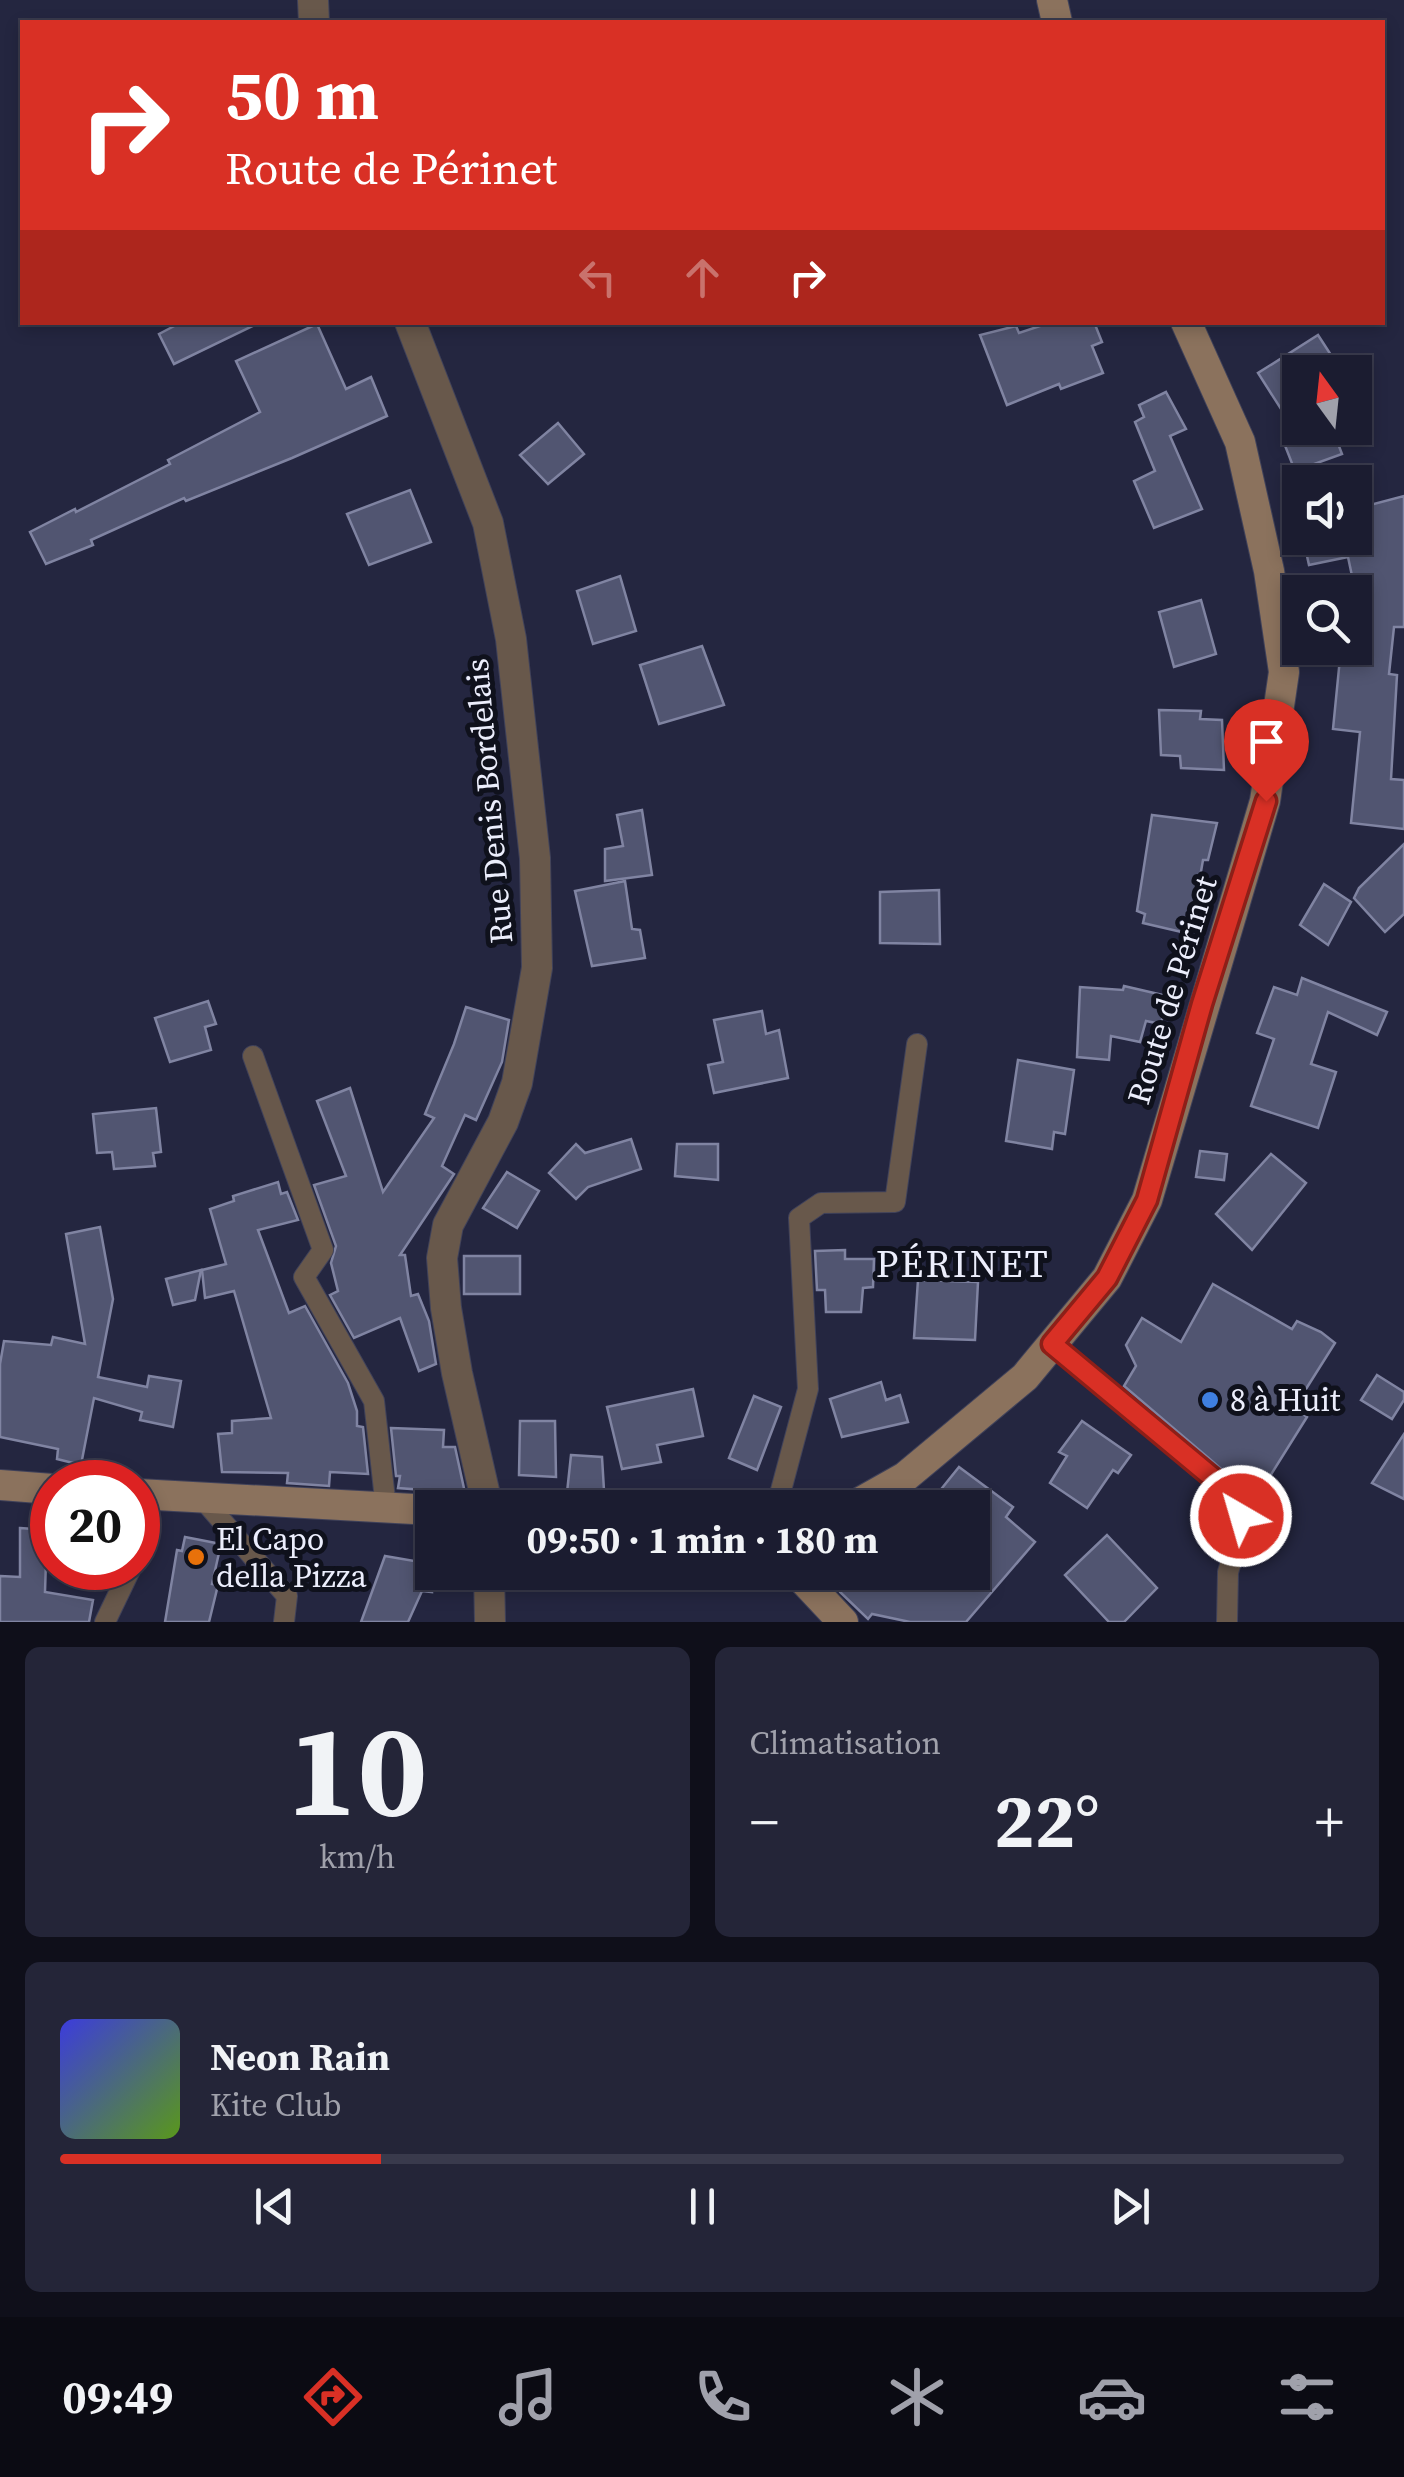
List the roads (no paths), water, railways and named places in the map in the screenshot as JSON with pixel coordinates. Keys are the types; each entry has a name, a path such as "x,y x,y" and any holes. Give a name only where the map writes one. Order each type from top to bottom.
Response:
{"main road":[{"name":"Route de Périnet","path":"882,1490 905,1477 1024,1377 1107,1278 1147,1200 1202,1004 1266,801 1284,672 1268,571 1240,442 1187,325"},
{"path":"0,1485 30,1487"},
{"path":"160,1496 415,1509"},
{"path":"813,1590 843,1622"}],"street":[{"name":"Rue Denis Bordelais","path":"411,325 488,523 511,639 534,858 538,968 517,1083 502,1122 448,1225 442,1258 457,1372 484,1490"},
{"path":"490,1590 490,1622"}],"lane":[{"path":"781,1490 808,1388 799,1218 820,1203 895,1202 917,1044"},
{"path":"253,1056 323,1250 304,1277 374,1401 386,1508"},
{"path":"1052,1344 1233,1496 1242,1526 1228,1572 1227,1622"},
{"path":"202,1498 287,1596 284,1622"},
{"path":"105,1622 120,1590"}],"place":[{"name":"8 à Huit","path":"1210,1400"},
{"name":"El Capo della Pizza","path":"196,1557"}],"district":[{"name":"PÉRINET","path":"963,1264"}]}
